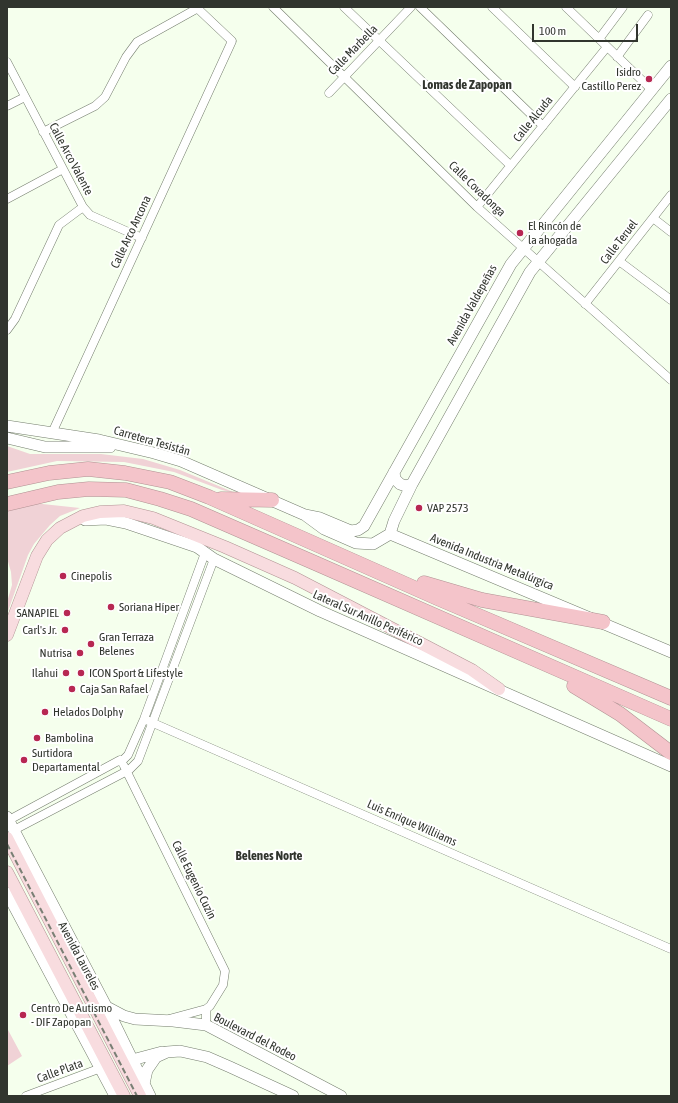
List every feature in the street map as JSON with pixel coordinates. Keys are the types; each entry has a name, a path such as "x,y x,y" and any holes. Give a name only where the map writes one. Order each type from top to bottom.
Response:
{"highway":[{"path":"7,482 49,473 88,469 125,473 170,482 209,497 355,562 671,698"},
{"path":"7,504 58,492 89,489 126,490 191,509 671,720"},
{"path":"209,497 232,500 272,500"},
{"path":"355,562 377,567 449,592 482,600 603,622"},
{"path":"399,601 589,694 620,714 671,753"}],"main road":[{"name":"Avenida Valdepeñas","path":"305,515 320,518 347,530 358,530 366,524 500,282 522,248 671,66"},
{"path":"305,515 324,529 361,544 374,544 390,534 394,521 412,484 522,284 538,261 671,99"},
{"name":"Carretera Tesistán","path":"7,426 128,447 181,461 305,515"},
{"path":"7,438 46,447 128,447"},
{"path":"394,472 396,479 400,484 406,486 412,484"},
{"path":"7,635 37,556 42,547 54,533 75,519 100,512 124,511 153,518 226,547 295,578 472,670 499,689"},
{"name":"Lateral Sur Anillo Periférico","path":"54,533 76,522 91,519 106,519 197,547 210,556 320,611 671,766"},
{"name":"Avenida Industria Metalúrgica","path":"390,534 603,622 671,652"},
{"name":"Avenida Laureles","path":"8,818 10,834 112,1031 150,1096"},
{"name":"Avenida Laureles","path":"10,834 106,1006 112,1031"},
{"name":"Avenida Laureles","path":"7,872 95,1042 115,1096"},
{"name":"Avenida Laureles","path":"7,893 105,1067 124,1096"},
{"name":"Boulevard del Rodeo","path":"106,1006 124,1016 150,1021 165,1020 206,1025 341,1096"},
{"path":"95,1042 112,1031 150,1021"},
{"path":"105,1067 128,1059 153,1053 186,1051 207,1057 247,1073 293,1096"},
{"path":"144,1084 147,1070 152,1061 161,1054 168,1052"},
{"name":"Avenida Laureles","path":"128,1059 140,1096"}],"street":[{"name":"Calle Covadonga","path":"273,7 477,207 671,380"},
{"path":"344,7 510,166"},
{"name":"Calle Marbella","path":"329,93 410,7"},
{"path":"420,7 543,126"},
{"path":"492,7 575,87"},
{"path":"566,7 652,90"},
{"path":"599,39 623,7"},
{"path":"43,132 95,106 105,97 126,57 137,42 197,8"},
{"name":"Calle Arco Ancona","path":"52,433 232,41 197,8"},
{"path":"617,57 648,15"},
{"name":"Calle Alcuda","path":"477,207 607,47"},
{"name":"Calle Arco Valente","path":"7,62 83,207 90,215 142,238"},
{"path":"7,106 25,97"},
{"path":"7,199 63,169"},
{"name":"Calle Teruel","path":"585,304 671,195"},
{"path":"7,330 15,319 59,225 83,207"},
{"path":"653,218 671,232"},
{"path":"619,261 671,300"},
{"path":"8,818 120,760 121,762 128,755 144,719 176,630 210,556"},
{"path":"10,834 126,770 129,770 138,761 186,634 210,556"},
{"path":"176,630 186,634"},
{"name":"Luis Enrique Williiams","path":"144,719 671,949"},
{"name":"Calle Eugenio Cuzin","path":"120,760 224,971 223,985 213,1002 206,1009"},
{"path":"165,1020 206,1009 206,1025"},
{"name":"Calle Plata","path":"26,1096 105,1067"}],"shaded area":[{"path":"7,446 30,454 101,454 143,459 180,470 238,494 222,490 174,472 124,462 57,461 7,472"},
{"path":"33,503 80,508 60,516 50,525 34,544 28,555 7,614 7,602 12,585 11,572 7,558 7,508"},
{"path":"7,1028 22,1056 7,1066"}],"railway":[{"path":"7,844 137,1096"}],"place":[{"name":"Isidro Castillo Perez","path":"649,79"},
{"name":"El Rincón de la ahogada","path":"520,233"},
{"name":"VAP 2573","path":"419,508"},
{"name":"Cinepolis","path":"63,576"},
{"name":"Soriana Híper","path":"111,607"},
{"name":"SANAPIEL","path":"67,613"},
{"name":"Carl's Jr.","path":"65,630"},
{"name":"Gran Terraza Belenes","path":"91,644"},
{"name":"Nutrisa","path":"80,653"},
{"name":"Ilahui","path":"66,673"},
{"name":"ICON Sport & Lifestyle","path":"81,673"},
{"name":"Caja San Rafael","path":"72,689"},
{"name":"Helados Dolphy","path":"45,712"},
{"name":"Bambolina","path":"37,738"},
{"name":"Surtidora Departamental","path":"24,760"},
{"name":"Centro De Autismo - DIF Zapopan","path":"23,1015"}],"district":[{"name":"Lomas de Zapopan","path":"467,85"},
{"name":"Belenes Norte","path":"269,856"}]}
